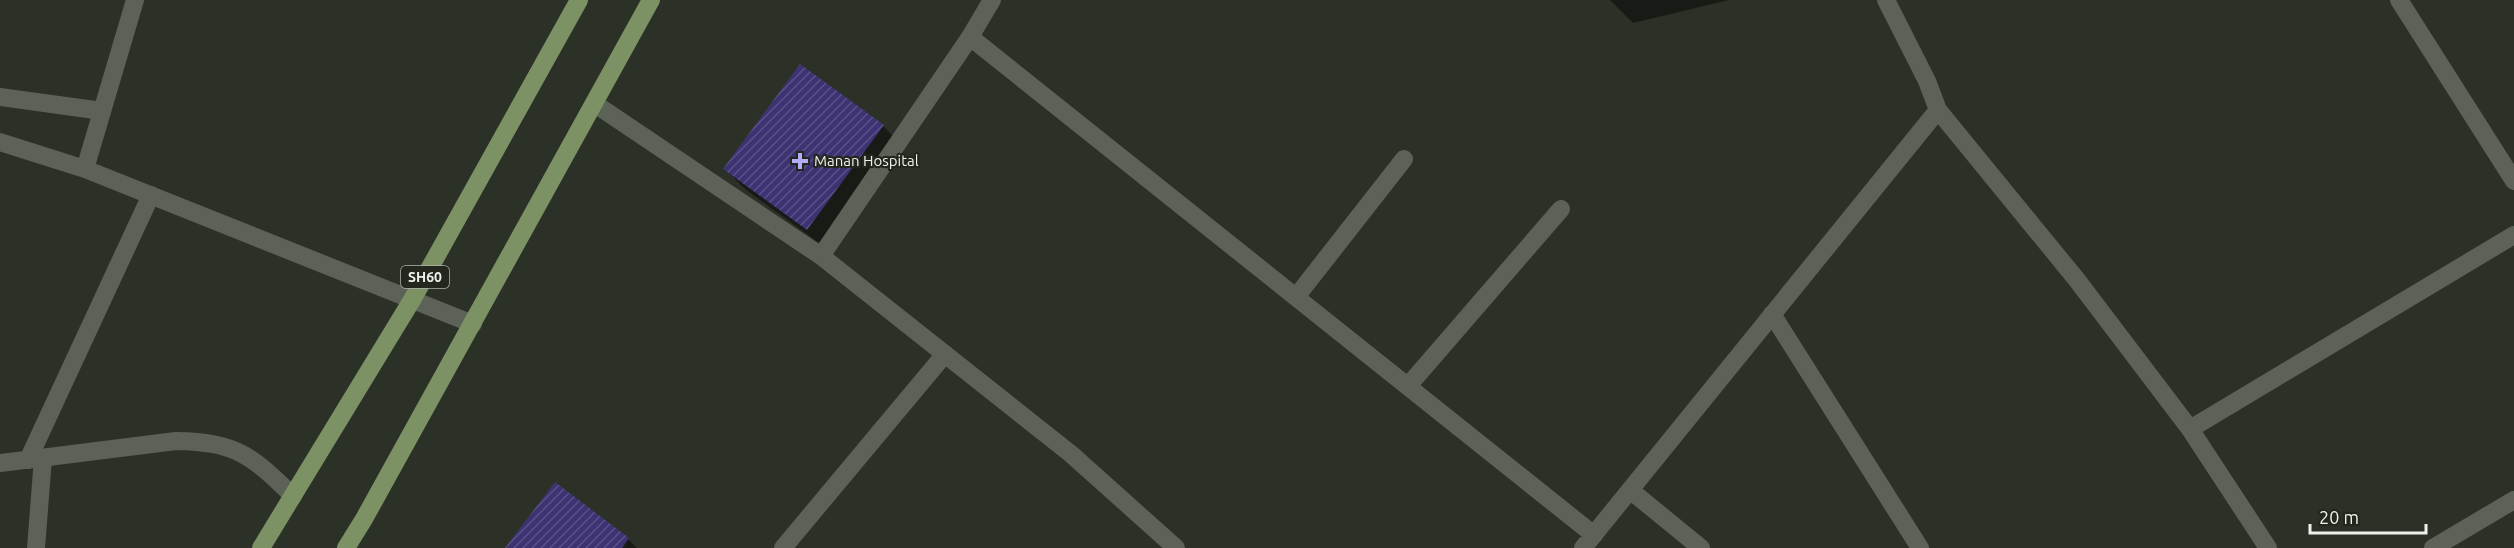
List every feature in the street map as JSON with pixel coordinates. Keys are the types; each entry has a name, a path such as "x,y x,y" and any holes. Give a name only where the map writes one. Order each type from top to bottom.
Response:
{"main road":[{"name":"SH60","path":"261,548 412,300 579,0"},
{"path":"345,548 595,104 651,0"}],"street":[{"path":"85,169 135,0"},
{"path":"821,256 970,37 992,0"},
{"path":"1886,0 1927,81 1938,110 2077,280 2190,429 2268,548"},
{"path":"2399,0 2514,181"},
{"path":"970,37 1408,386 1588,541 1938,110"},
{"path":"0,97 102,111"},
{"path":"595,104 821,256 1071,454 1176,548"},
{"path":"0,142 85,169 472,324"},
{"path":"1296,297 1404,159"},
{"path":"36,548 36,459 151,195"},
{"path":"1408,386 1561,209"},
{"path":"2190,429 2514,235"},
{"path":"1772,314 1920,548"},
{"path":"783,548 945,354"},
{"path":"0,463 176,441 199,442 241,452 261,464 293,496"},
{"path":"1630,490 1701,548"},
{"path":"2433,548 2514,500"}],"building":[{"path":"800,64 884,125 807,230 723,169"},
{"path":"555,482 629,538 622,548 505,548"}],"place":[{"name":"Manan Hospital","path":"800,161"}]}
